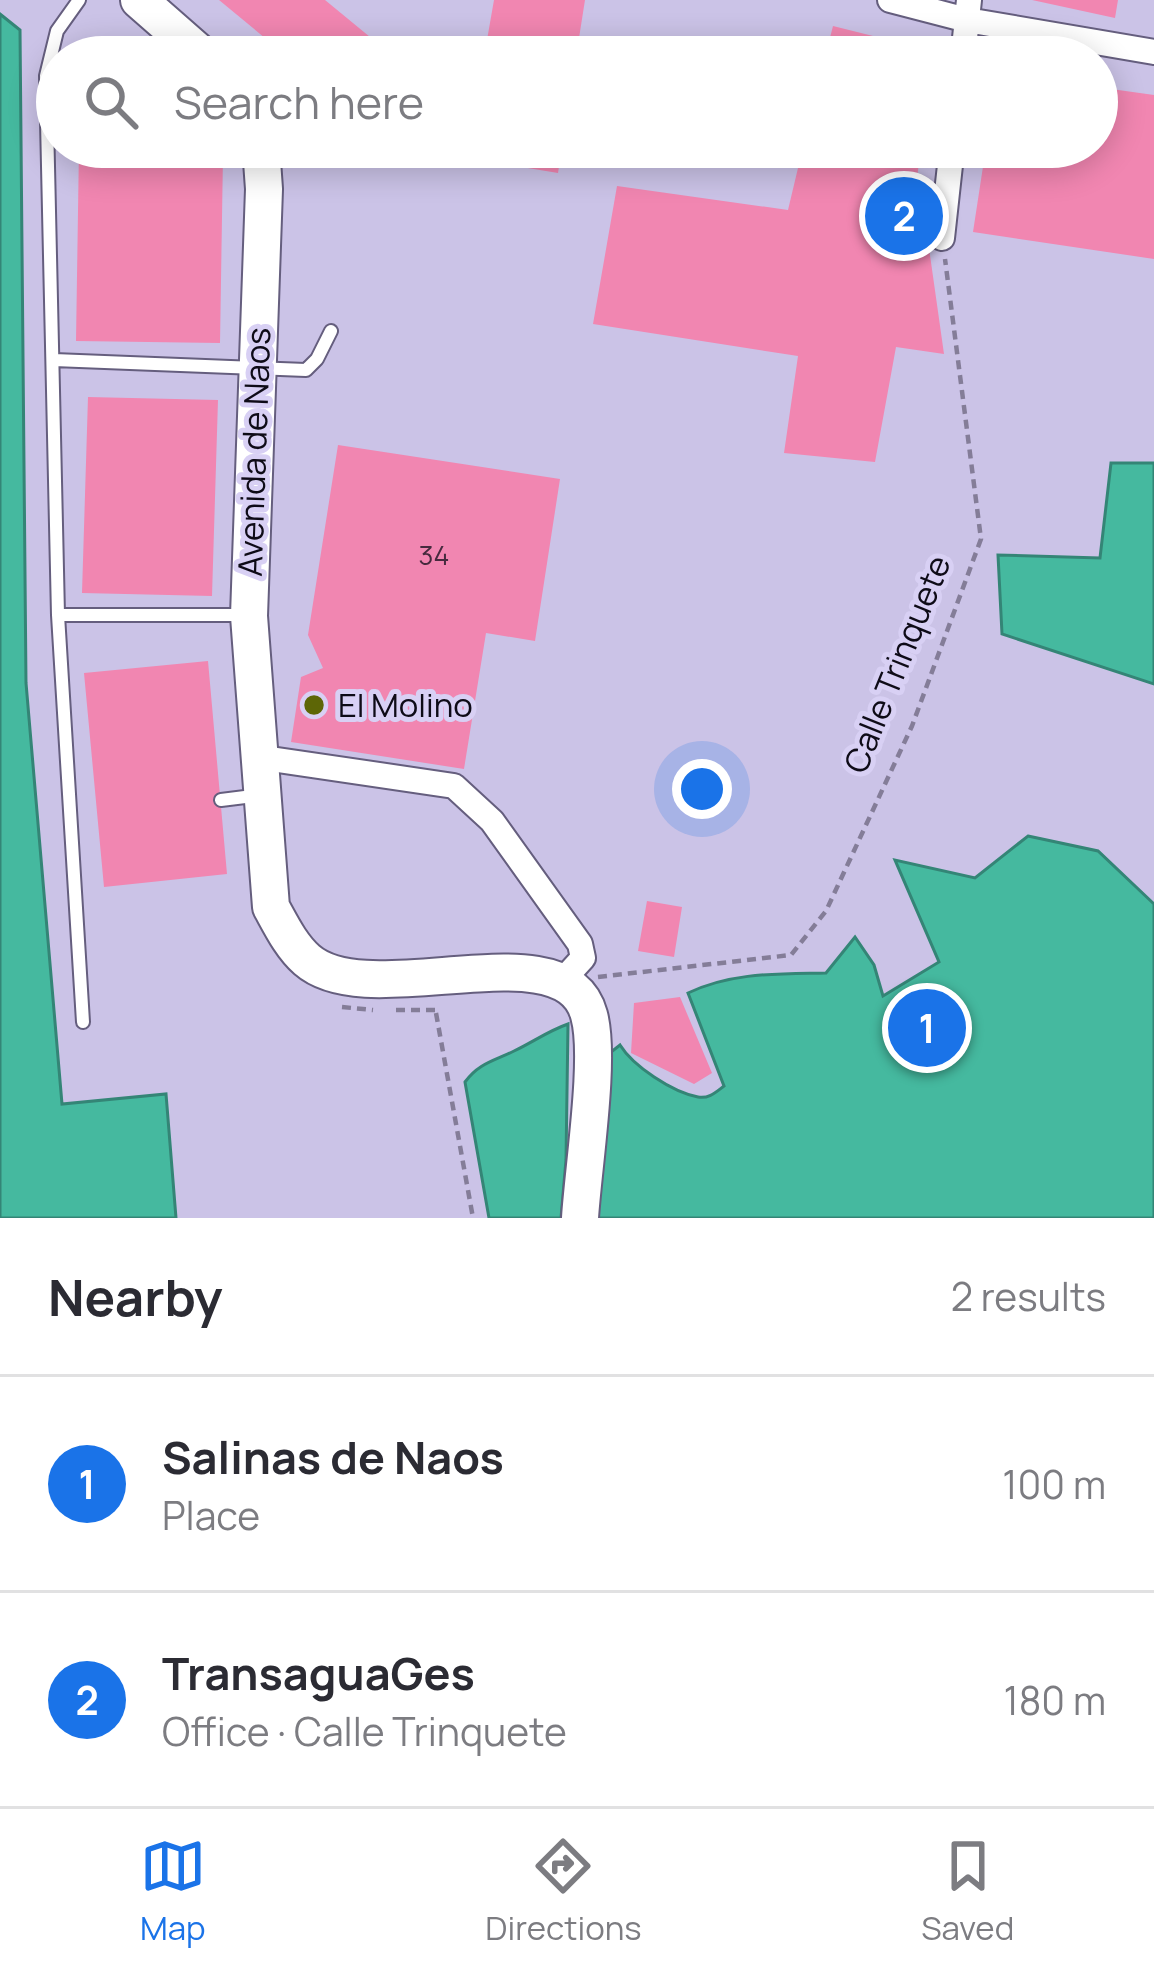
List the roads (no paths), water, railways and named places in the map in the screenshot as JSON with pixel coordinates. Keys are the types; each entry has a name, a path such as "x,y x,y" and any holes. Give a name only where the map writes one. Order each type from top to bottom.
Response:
{"main road":[{"path":"139,0 180,36"},
{"name":"Avenida de Naos","path":"262,168 249,616 272,907 287,937 309,962 339,976 523,972 562,981"},
{"path":"562,981 584,1000 591,1019 580,1218"}],"street":[{"path":"890,0 968,10 1083,36"},
{"path":"1118,44 1154,52"},
{"path":"942,238 950,168"},
{"path":"257,757 454,786 492,820 580,944 583,958 562,981"}],"lane":[{"path":"56,36 79,0"},
{"path":"48,168 58,615 83,1022"},
{"path":"53,359 305,370 317,359 332,331"},
{"path":"58,615 249,616"},
{"path":"221,800 262,795"}],"place":[{"name":"TransaguaGes","path":"904,216"},
{"name":"El Molino","path":"314,705"},
{"name":"Salinas de Naos","path":"927,1028"}]}
